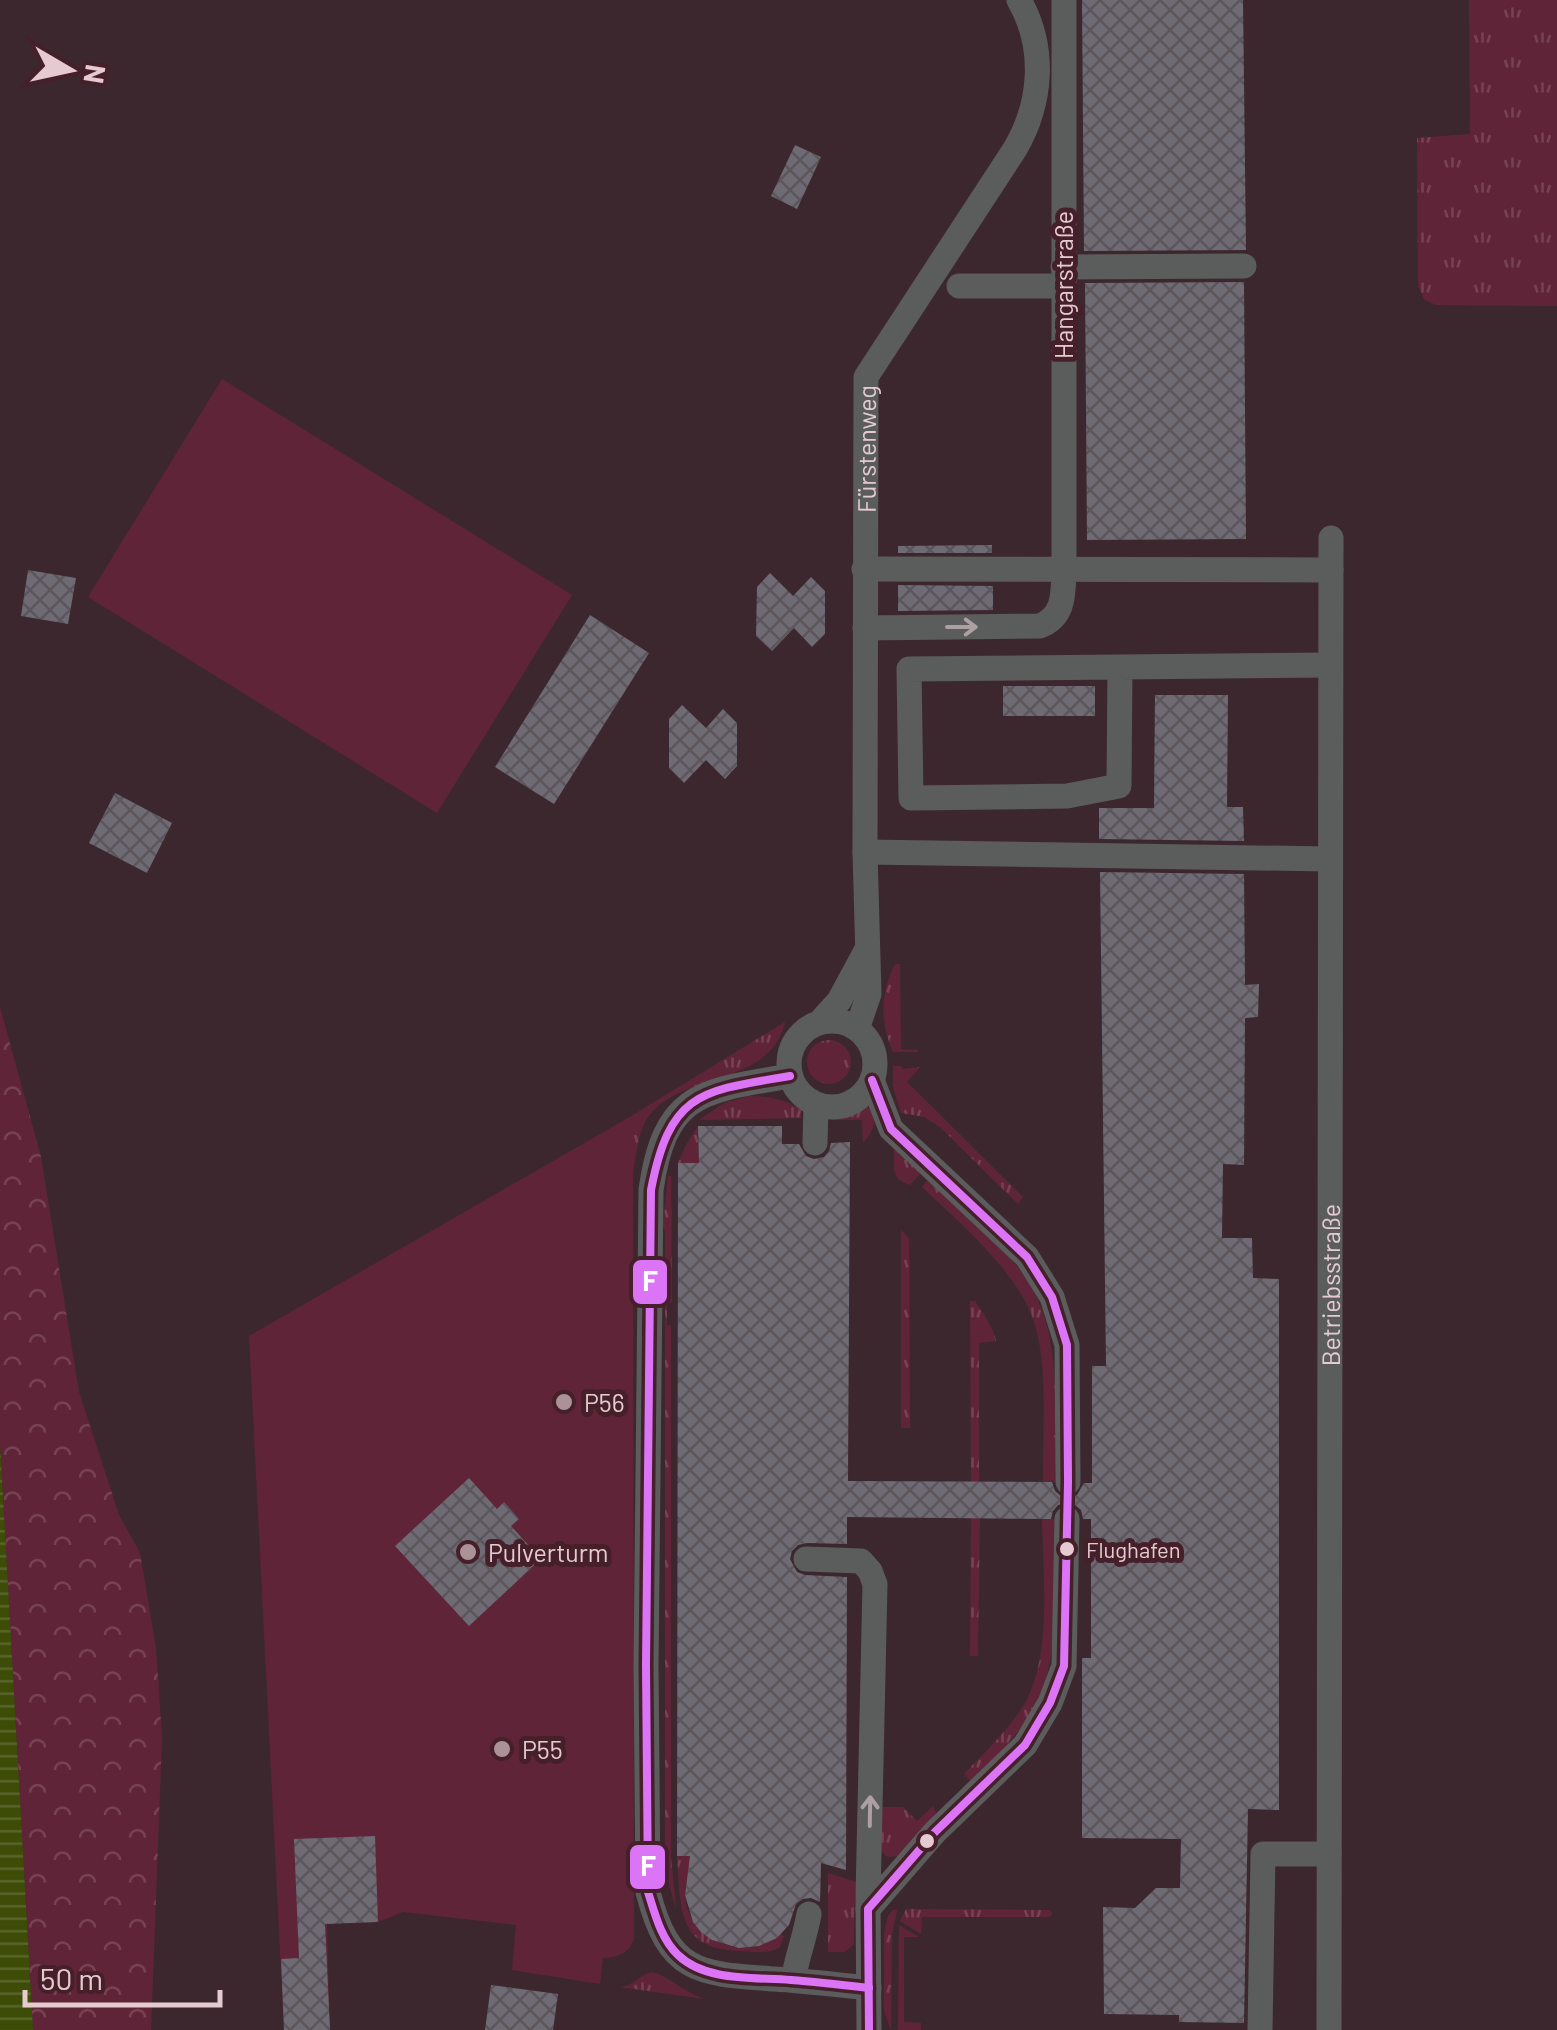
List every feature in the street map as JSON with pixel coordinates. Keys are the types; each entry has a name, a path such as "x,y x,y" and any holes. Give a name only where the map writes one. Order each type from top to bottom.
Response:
{"street":[{"name":"Fürstenweg","path":"857,1029 869,994 865,852 866,377 1015,149 1031,118 1038,74 1036,51 1032,30 1018,0"},
{"name":"Hangarstraße","path":"864,628 1040,626 1049,623 1060,610 1064,570 1064,0"},
{"path":"958,286 1244,266"},
{"name":"Betriebsstraße","path":"1329,2030 1331,538"},
{"path":"864,568 1331,570"},
{"path":"1120,667 1119,786 1067,796 911,798 909,669 1330,665"},
{"path":"865,852 1330,859"},
{"name":"Fürstenweg","path":"820,1022 839,1001 866,950"},
{"path":"833,1020 857,1029 872,1050 872,1080 856,1100 844,1106 832,1108 805,1099 790,1076 788,1062 798,1037 820,1022 833,1020"},
{"path":"790,1076 702,1094 668,1126 654,1167 646,1684 648,1892 665,1942 695,1968 712,1974 869,1988"},
{"path":"872,1080 891,1129 1027,1256 1052,1297 1067,1344 1068,1482"},
{"path":"815,1143 816,1105"},
{"path":"868,1909 935,1832 1026,1745 1050,1703 1064,1666 1067,1519"},
{"path":"806,1559 861,1561 875,1584 869,2030"},
{"path":"1260,2030 1263,1854 1329,1854"},
{"path":"794,1980 809,1914"}],"green space":[{"path":"1469,0 1557,0 1557,306 1436,305 1424,299 1418,286 1417,138 1470,134"},
{"path":"222,379 572,595 437,813 88,597"},
{"path":"895,964 900,964 901,1049 918,1052 893,1052 886,1030 884,997"},
{"path":"0,1007 41,1157 79,1392 119,1515 140,1553 156,1648 162,1738 151,2030 33,2030 0,1444"},
{"path":"785,1022 777,1042 763,1057 746,1068 667,1099 652,1112 641,1132 633,1172 633,1115"},
{"path":"829,1040 845,1046 851,1062 845,1078 829,1084 813,1078 807,1062 813,1046"},
{"path":"893,1066 920,1067 907,1082 1023,1197 1018,1204 940,1127 924,1117 901,1113 893,1087"},
{"path":"750,1096 789,1103 801,1110 801,1118 699,1120 724,1103"},
{"path":"867,1106 875,1120 863,1143 862,1120 830,1120 852,1115"},
{"path":"633,1115 634,1939 622,1954 603,1958 600,1984 512,1970 516,1925 403,1912 378,1922 327,1924 330,2030 284,2030 249,1336"},
{"path":"698,1126 699,1163 678,1163 686,1145"},
{"path":"894,1149 924,1169 910,1185 896,1176"},
{"path":"668,1176 672,1302 667,1304 667,1325 671,1325 671,1857 676,1909 665,1858 663,1225"},
{"path":"930,1178 1013,1262 1043,1313 1055,1385 1055,1482 1043,1482 1043,1380 1034,1322 1002,1267 922,1187"},
{"path":"901,1230 909,1239 910,1428 901,1428"},
{"path":"970,1301 975,1301 982,1311 996,1341 979,1343 979,1482 971,1482"},
{"path":"971,1518 980,1518 978,1656 970,1656"},
{"path":"1042,1519 1055,1519 1055,1614 1050,1662 1036,1704 1006,1745 971,1782 964,1774 1012,1722 1034,1684 1043,1639"},
{"path":"933,1806 936,1813 900,1856 888,1857 882,1852 879,1807 903,1807 917,1821"},
{"path":"677,1856 694,1856 685,1895 688,1911 707,1935 736,1947 752,1947 781,1934 784,1936 780,1947 762,1952 721,1949 694,1935 682,1910"},
{"path":"828,1873 859,1883 855,1894 854,1944 845,1952 828,1952"},
{"path":"906,1909 1052,1912 1047,1917 922,1917 921,1934 900,1921"},
{"path":"893,1910 897,1910 892,1935 891,2030 884,2011 884,1932"},
{"path":"899,1925 919,1937 904,1937 904,2022 921,2023 921,2030 898,2030"},
{"path":"652,1972 665,1977 704,1999 620,1987"}],"shaded area":[{"path":"0,1444 33,2030 0,2030"}],"building":[{"path":"1082,0 1243,0 1246,250 1084,251"},
{"path":"795,145 821,157 797,209 771,196"},
{"path":"1244,282 1246,539 1087,540 1085,283"},
{"path":"992,545 992,553 898,553 898,546"},
{"path":"28,570 76,578 68,624 21,616"},
{"path":"770,573 793,596 811,577 825,591 825,634 812,647 794,628 772,651 756,636 757,587"},
{"path":"898,585 993,586 993,610 898,611"},
{"path":"590,615 649,653 554,804 495,767"},
{"path":"1003,686 1095,686 1095,716 1003,716"},
{"path":"1155,695 1228,695 1227,807 1243,807 1244,841 1099,839 1099,808 1154,808"},
{"path":"682,705 706,728 723,709 737,723 737,766 725,779 706,760 684,783 669,768 669,719"},
{"path":"115,793 172,823 147,873 89,843"},
{"path":"1100,872 1244,874 1245,985 1259,984 1258,1017 1245,1018 1244,1165 1223,1164 1222,1238 1252,1238 1253,1278 1279,1279 1279,1810 1248,1809 1244,2023 1179,2022 1179,2015 1104,2014 1103,1907 1135,1908 1156,1888 1180,1888 1181,1839 1082,1838 1082,1658 1091,1658 1091,1519 1083,1519 1075,1505 1058,1505 1051,1519 847,1517 847,1544 798,1545 790,1559 797,1572 847,1577 846,1870 821,1863 820,1902 803,1899 796,1904 789,1925 777,1938 759,1946 739,1948 712,1940 693,1922 685,1895 690,1856 677,1856 678,1163 699,1163 698,1126 782,1126 782,1144 799,1144 806,1156 814,1159 824,1157 831,1143 850,1142 848,1481 1052,1482 1061,1496 1077,1495 1084,1483 1092,1483 1092,1366 1106,1366"},
{"name":"Pulverturm","path":"469,1478 497,1509 504,1502 519,1519 511,1526 541,1559 469,1626 395,1546"},
{"path":"375,1836 378,1922 325,1924 330,2030 284,2030 281,1959 299,1958 294,1839"},
{"path":"491,1985 558,1994 553,2030 485,2030"}],"transit line":[{"name":"F","path":"790,1076 733,1086 694,1102 668,1133 651,1190 648,1892 667,1942 689,1964 702,1970 869,1988"},
{"name":"F","path":"869,2030 868,1909 935,1832 1025,1745 1050,1703 1064,1666 1068,1482 1067,1345 1052,1297 1027,1257 891,1129 872,1080"}],"place":[{"name":"P56","path":"564,1402"},
{"name":"Flughafen","path":"1067,1549"},
{"name":"Pulverturm","path":"468,1552"},
{"name":"P55","path":"502,1749"}]}
